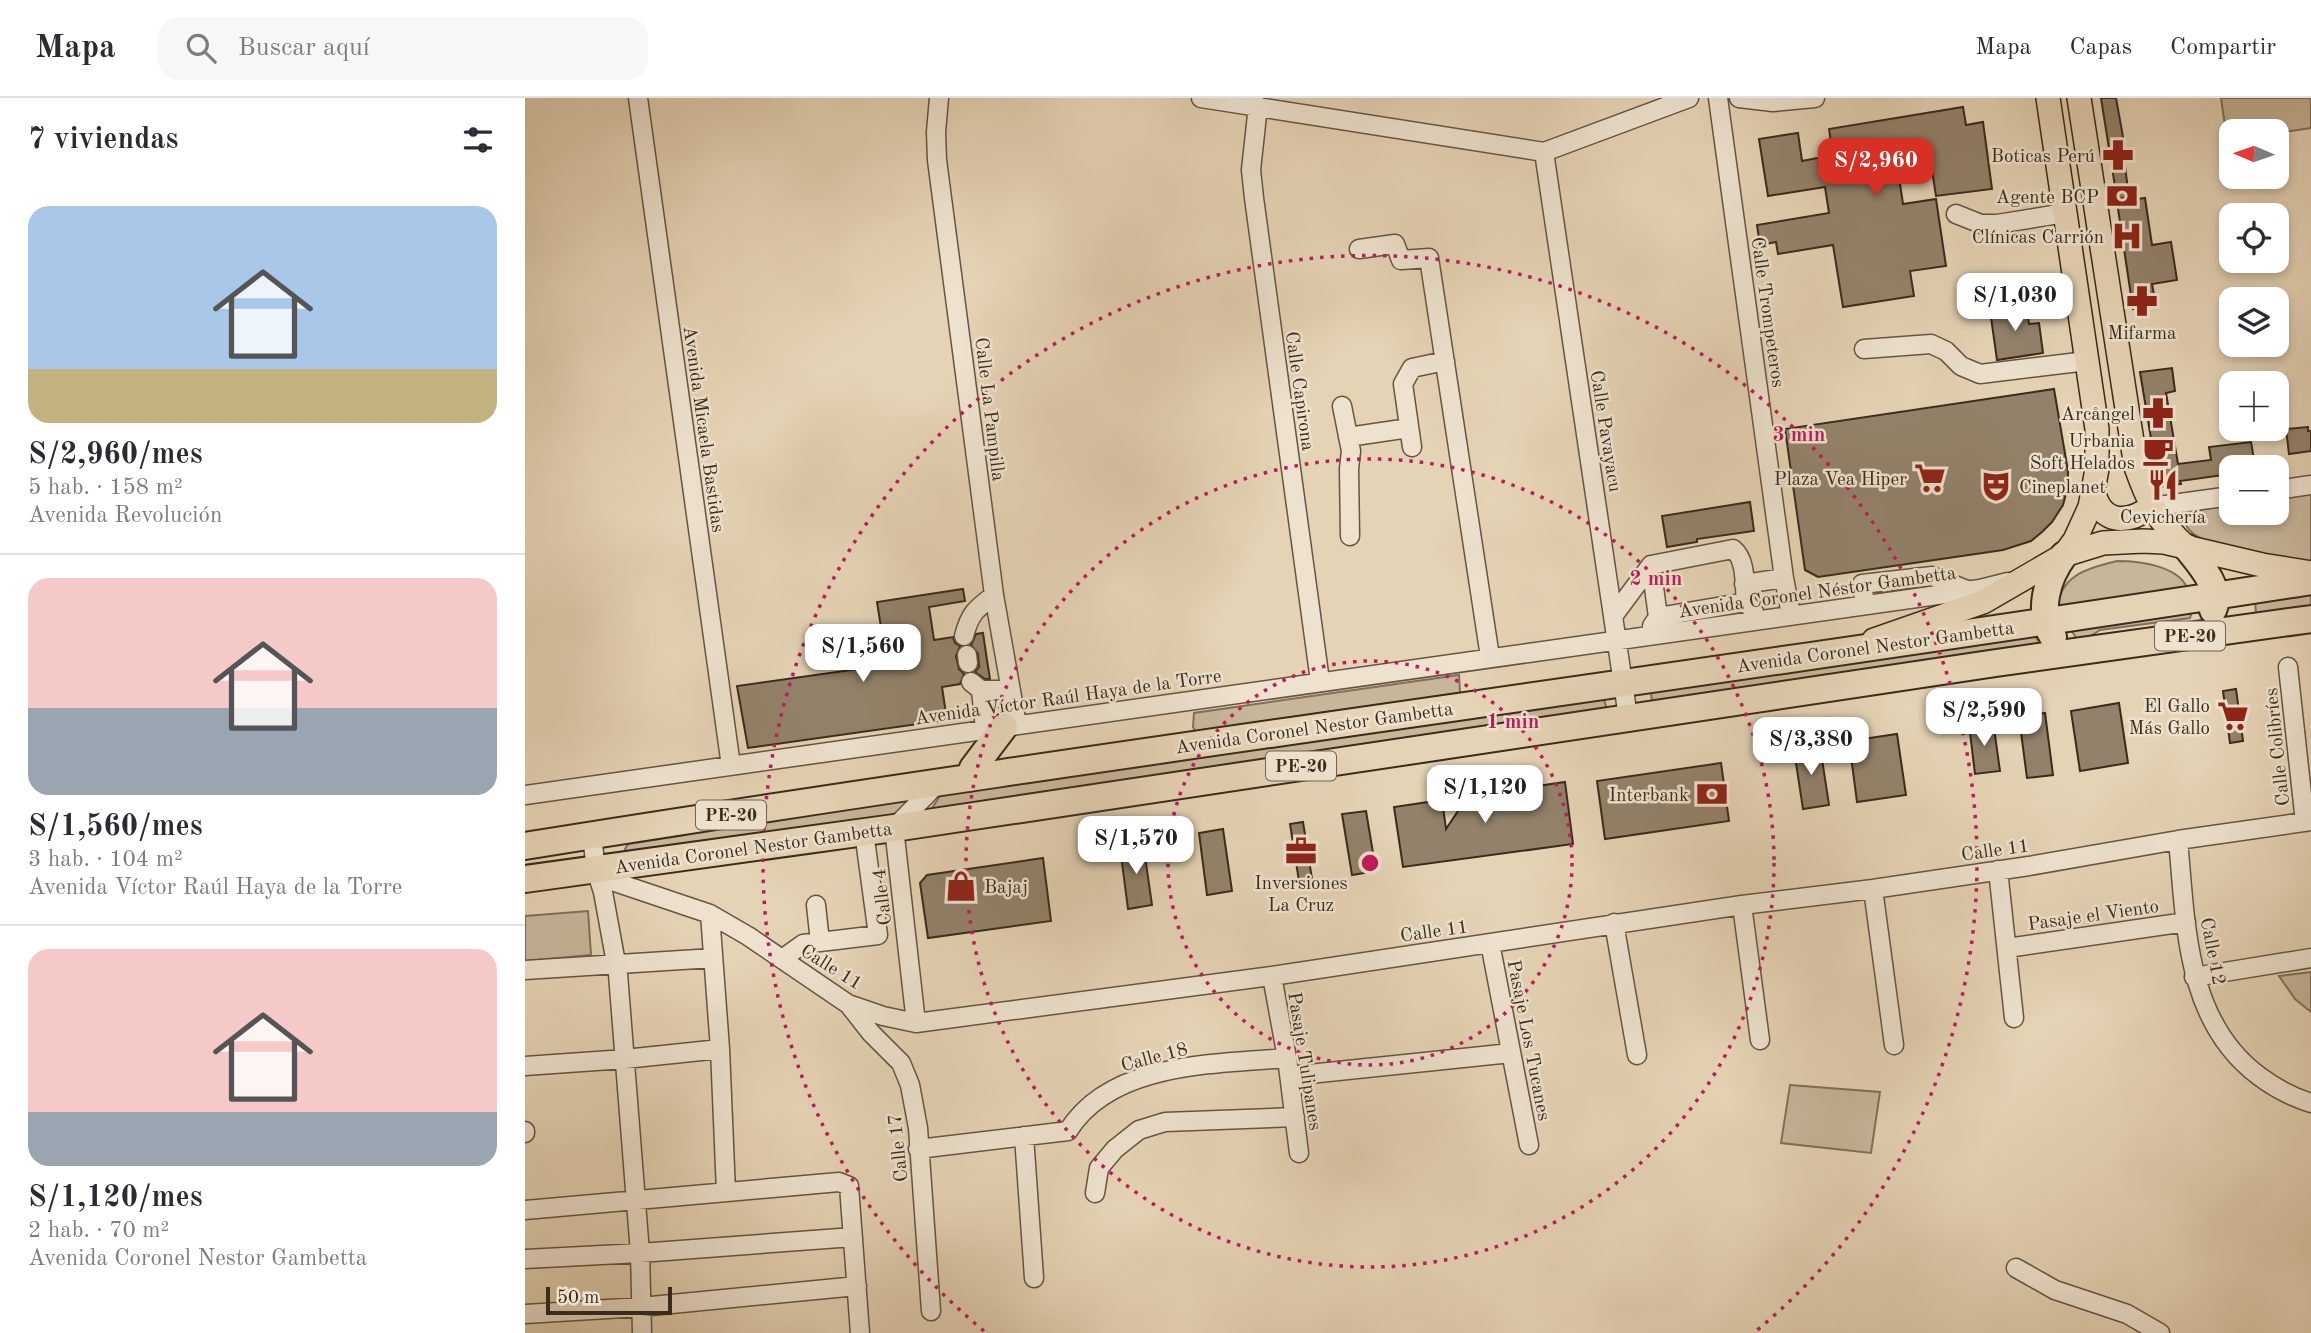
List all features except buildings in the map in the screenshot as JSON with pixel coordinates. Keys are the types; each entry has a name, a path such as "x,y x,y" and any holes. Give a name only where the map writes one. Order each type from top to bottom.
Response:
{"highway":[{"path":"2098,649 2200,622 2210,615 2216,596 2204,570 2187,548"},
{"path":"2064,555 2054,569 2045,604 2046,622 2051,634 2069,653"},
{"name":"Avenida Coronel Nestor Gambetta","path":"529,846 969,778 2311,581"},
{"name":"Avenida Coronel Nestor Gambetta","path":"531,878 894,828 1628,717 2311,620"},
{"path":"969,778 1002,727"},
{"path":"624,831 620,838 619,852 626,865"},
{"path":"529,846 537,849 542,860 531,878"}],"main road":[{"path":"2048,98 2097,429 2097,469 2084,524 2064,555"},
{"path":"2080,98 2136,467 2151,507 2187,548"},
{"path":"2093,489 2095,500 2110,516 2131,519 2151,507"},
{"path":"1845,651 1983,602 2064,555 2103,543 2154,541 2311,573"}],"street":[{"name":"Avenida Micaela Bastidas","path":"638,98 731,766"},
{"name":"Calle La Pampilla","path":"939,98 937,160 994,595 1011,690 1002,727"},
{"path":"1201,98 1543,152 1689,98"},
{"name":"Calle Trompeteros","path":"1718,98 1791,615"},
{"path":"1739,98 1773,102 1815,98"},
{"name":"Calle Capirona","path":"1258,106 1251,170 1254,198 1320,681"},
{"name":"Calle Pavayacu","path":"1543,152 1628,717"},
{"path":"1956,214 1981,224 1997,224 2065,213"},
{"path":"1359,249 1395,244 1401,260 1429,258 1490,657"},
{"path":"1864,349 1931,344 1945,351 1961,366 1980,374 2087,361"},
{"path":"1412,447 1402,384 1412,368 1445,361"},
{"path":"1342,406 1351,452 1350,536"},
{"path":"1348,437 1409,428"},
{"path":"2289,488 2311,485"},
{"path":"2151,507 2219,498"},
{"path":"1614,615 1651,565 1733,550 1740,555 1745,593 1761,620"},
{"path":"1651,565 1658,617"},
{"path":"1865,605 1862,584 1931,576 1969,591"},
{"path":"1644,636 1658,617 1745,593 1784,578"},
{"name":"Avenida Coronel Néstor Gambetta","path":"1618,639 1969,591 2021,579"},
{"path":"964,636 974,610 994,595"},
{"name":"Avenida Víctor Raúl Haya de la Torre","path":"525,795 1618,639"},
{"name":"Calle Colibríes","path":"2288,667 2308,822"},
{"path":"1002,727 976,686 1011,690"},
{"path":"894,828 937,784"},
{"name":"Calle 11","path":"596,870 612,881 710,914 848,1004 883,1017 916,1023 1272,975 1742,905 1873,889 2308,822"},
{"name":"Calle 4","path":"894,828 916,1023"},
{"path":"782,959 803,944 878,935 864,832"},
{"path":"592,835 596,870 603,892 616,964 640,1253 642,1333"},
{"name":"Calle 12","path":"2178,840 2194,977 2217,1032 2246,1066 2295,1098 2311,1103"},
{"path":"1998,870 2014,1018"},
{"path":"1873,889 1894,1045"},
{"path":"816,905 820,942"},
{"path":"1742,905 1760,1040"},
{"path":"710,914 720,1049 726,1192"},
{"name":"Pasaje el Viento","path":"2007,948 2186,922"},
{"path":"1615,923 1637,1055"},
{"name":"Pasaje Los Tucanes","path":"1490,943 1529,1144"},
{"path":"525,970 713,958"},
{"path":"2194,977 2311,958"},
{"name":"Pasaje Tulipanes","path":"1272,975 1290,1076 1299,1153"},
{"name":"Calle 17","path":"848,1004 871,1033 901,1063 910,1085 918,1128 931,1311"},
{"path":"525,1066 720,1049"},
{"path":"1290,1076 1511,1052"},
{"name":"Calle 18","path":"918,1149 1068,1131 1083,1112 1106,1093 1126,1083 1151,1075 1204,1065 1287,1058"},
{"path":"1095,1192 1099,1168 1115,1149 1139,1130 1165,1122 1295,1117"},
{"path":"1024,1136 1034,1278"},
{"path":"525,1210 839,1182 849,1186 860,1333"},
{"path":"525,1259 853,1237"},
{"path":"2016,1268 2055,1290 2127,1314 2159,1333"},
{"path":"525,1314 641,1307 857,1286"}],"shaded area":[{"path":"2221,98 2311,98 2311,128 2289,131 2289,119 2224,119"},
{"path":"2311,493 2311,565 2208,542 2194,534 2185,523 2185,512 2219,507 2219,525 2289,525 2289,496"},
{"path":"2117,561 2148,564 2170,571 2185,584 2189,593 2057,612 2063,590 2076,576"},
{"path":"2311,592 2311,607 2256,614 2255,600"},
{"path":"2192,610 2190,618 2100,630 2080,643 2068,626"},
{"path":"2032,633 2043,647 1652,701 1651,692"},
{"path":"1459,675 1460,693 1195,731 1193,727 1194,713"},
{"path":"1598,696 1604,700 1606,706 1601,712 930,812 942,792"},
{"path":"910,798 904,815 627,852 625,849 628,844 685,835 709,828"},
{"path":"588,911 591,955 525,961 525,916"},
{"path":"2311,972 2311,1012 2295,999 2279,976"},
{"path":"1790,1085 1880,1092 1871,1153 1781,1143"}],"place":[{"name":"Boticas Perú","path":"2118,155"},
{"name":"Agente BCP","path":"2122,196"},
{"name":"Clínicas Carrión","path":"2127,236"},
{"name":"Mifarma","path":"2142,301"},
{"name":"Arcångel","path":"2158,413"},
{"name":"Urbania Soft Helados","path":"2158,451"},
{"name":"Plaza Vea Hiper","path":"1930,478"},
{"name":"Cevichería","path":"2163,485"},
{"name":"Cineplanet","path":"1996,486"},
{"name":"El Gallo Más Gallo","path":"2233,716"},
{"name":"Interbank","path":"1712,794"},
{"name":"Inversiones La Cruz","path":"1301,851"},
{"name":"Bajaj","path":"961,886"}]}
